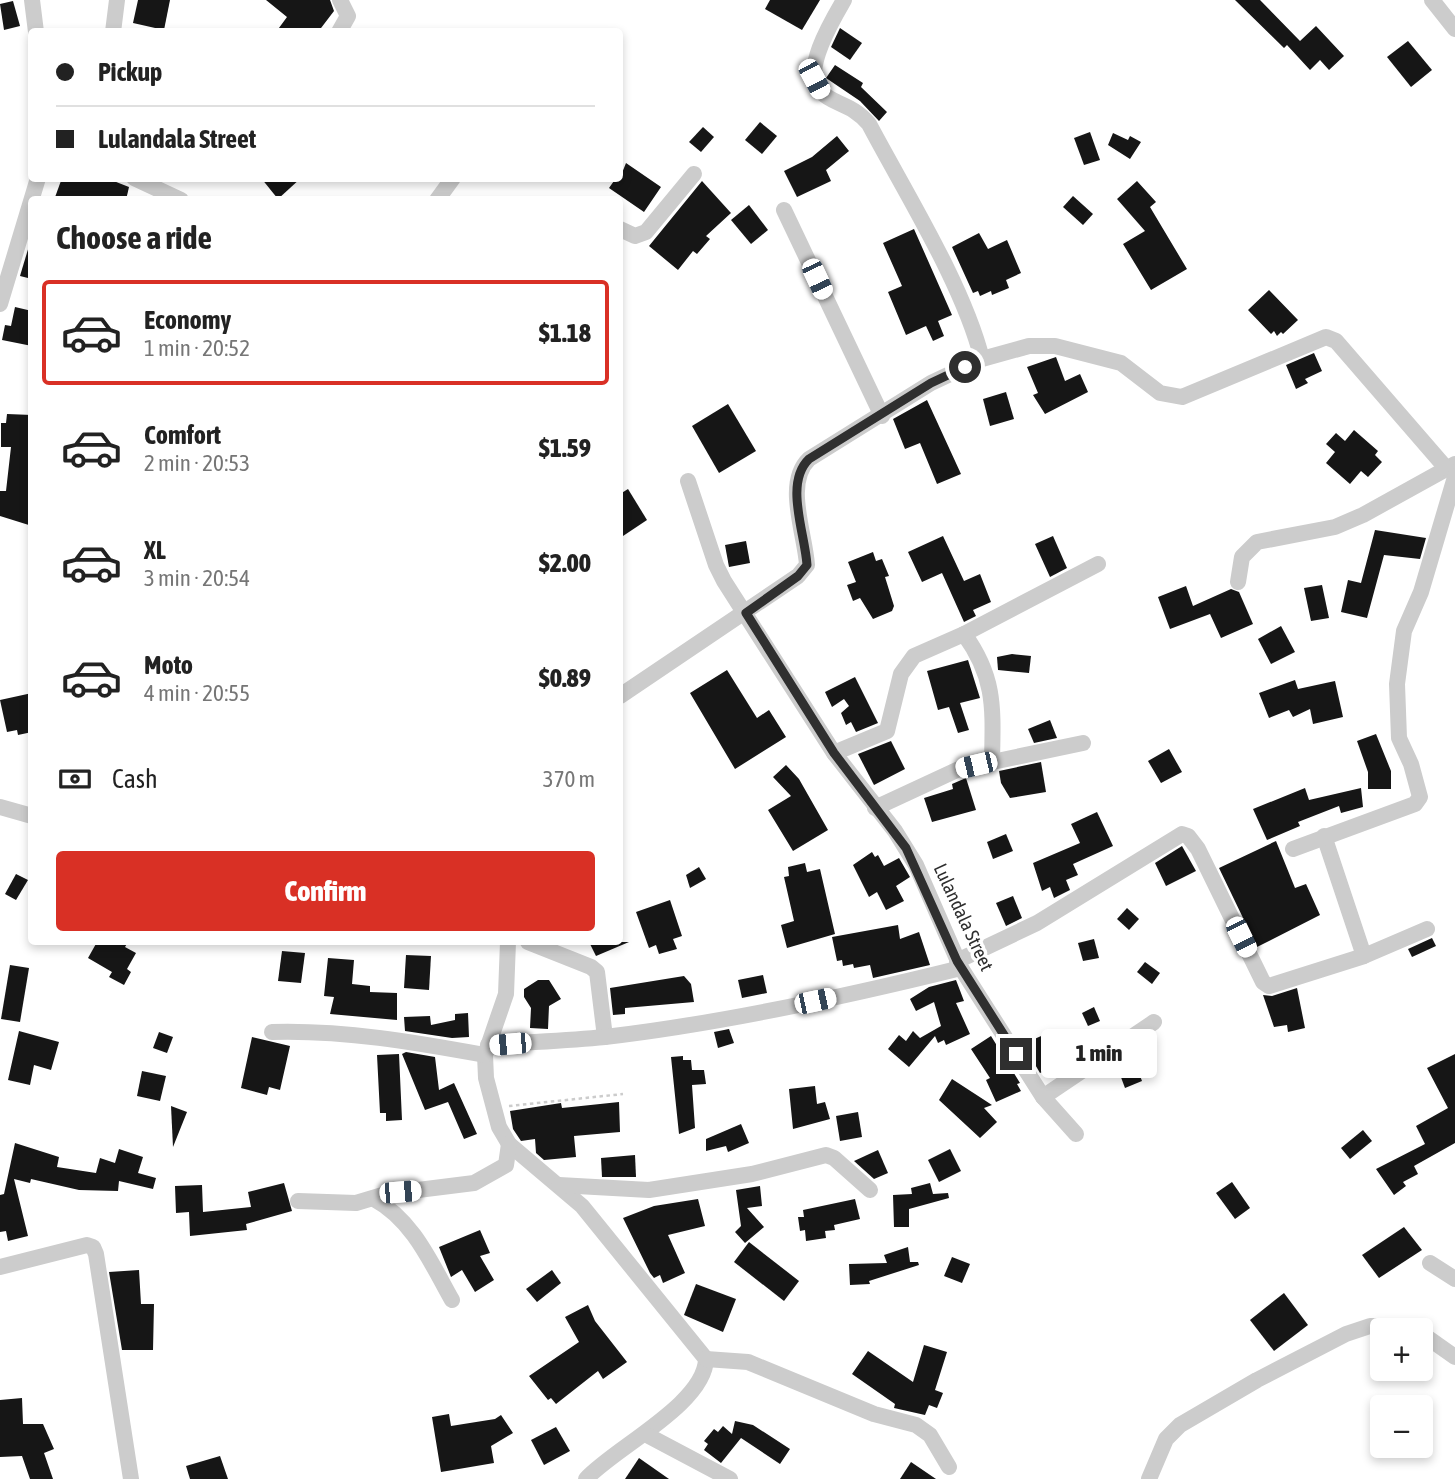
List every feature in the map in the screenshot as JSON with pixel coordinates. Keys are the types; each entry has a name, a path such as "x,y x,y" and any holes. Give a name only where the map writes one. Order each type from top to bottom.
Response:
{"street":[{"path":"32,0 36,28"},
{"path":"114,28 117,0"},
{"path":"340,0 348,16 341,28"},
{"path":"844,0 820,45 814,79 820,92 859,111 869,124 944,264 977,337 982,359"},
{"path":"1432,0 1455,29"},
{"path":"623,230 635,236 646,232 694,174"},
{"path":"143,182 172,196"},
{"path":"784,210 883,416"},
{"path":"0,304 28,211"},
{"path":"623,693 746,613 798,576 807,565 796,483 799,468 809,459 883,416 931,383 982,359 1029,346 1055,346 1121,363 1160,393 1182,397 1326,337 1336,341 1452,470"},
{"path":"1238,582 1242,557 1257,541 1335,527 1363,516 1452,470"},
{"path":"1293,849 1415,804 1420,797 1411,764 1399,738 1396,684 1404,631 1421,592 1452,470"},
{"name":"Lulandala Street","path":"688,481 716,565 834,753 895,831 916,865 959,964 1043,1097 1076,1133"},
{"path":"834,753 887,731 905,665 914,656 964,634 1098,564"},
{"path":"964,634 986,669 992,692 992,762"},
{"path":"875,808 960,769 1083,743"},
{"path":"0,807 28,815"},
{"path":"272,1032 324,1031 486,1050 605,1037 815,1001 959,964 1037,923 1182,834 1198,849 1263,982 1269,986 1364,956 1427,929"},
{"path":"1324,836 1364,956"},
{"path":"509,945 506,994 500,1018 486,1050 492,1108 509,1144 582,1206 706,1360 706,1370 696,1386 645,1434 586,1479"},
{"path":"536,945 591,967 597,972 605,1037"},
{"path":"1043,1097 1154,1022"},
{"path":"298,1200 346,1204 393,1193 474,1183 498,1172 506,1165 509,1144"},
{"path":"559,1185 649,1190 752,1174 826,1155 834,1158 870,1190"},
{"path":"374,1199 389,1207 412,1231 452,1300"},
{"path":"0,1267 87,1245 93,1247 131,1479"},
{"path":"1430,1263 1455,1279"},
{"path":"1149,1479 1166,1439 1180,1425 1257,1380 1346,1334 1370,1326"},
{"path":"1433,1342 1455,1357"},
{"path":"706,1360 748,1362 873,1414 916,1425 930,1435 949,1467"},
{"path":"645,1434 730,1479"}],"path":[{"path":"492,1108 623,1094"}],"building":[{"path":"138,0 170,0 164,28 133,23"},
{"path":"266,0 330,0 334,11 321,28 279,28 287,17"},
{"path":"770,0 820,0 802,30 765,9"},
{"path":"1235,0 1260,0 1300,41 1316,26 1344,56 1329,70 1320,60 1310,70 1287,45 1284,48"},
{"path":"13,1 20,26 4,30 0,4"},
{"path":"840,28 862,43 850,60 831,47"},
{"path":"1408,41 1432,70 1411,87 1387,57"},
{"path":"835,65 863,83 861,87 887,112 879,121 860,101 826,78"},
{"path":"760,122 777,136 762,154 745,140"},
{"path":"703,127 714,137 701,152 689,142"},
{"path":"1090,132 1100,160 1084,165 1074,138"},
{"path":"1113,133 1128,140 1130,136 1141,142 1130,159 1108,145"},
{"path":"837,136 849,151 826,170 831,181 797,197 784,171 812,157"},
{"path":"626,163 661,187 644,212 609,188 613,182 623,182"},
{"path":"702,181 731,213 706,236 710,239 697,254 693,251 678,270 649,246"},
{"path":"1137,181 1156,202 1150,207 1187,269 1151,290 1123,244 1145,231 1117,199"},
{"path":"61,182 116,182 129,187 127,196 55,196"},
{"path":"264,182 297,182 281,196 276,196"},
{"path":"1073,196 1093,214 1083,225 1063,207"},
{"path":"749,205 768,230 751,244 731,220"},
{"path":"914,229 952,315 938,321 944,336 933,341 926,326 906,335 888,292 902,286 883,243"},
{"path":"979,233 988,249 1007,240 1021,273 1006,280 1009,288 992,295 991,291 980,296 978,291 973,293 952,247"},
{"path":"28,249 28,278 20,276"},
{"path":"1269,290 1298,320 1277,336 1274,331 1271,334 1248,310"},
{"path":"15,307 28,310 28,345 2,340 5,325 11,326"},
{"path":"1314,353 1322,371 1305,379 1308,383 1296,389 1286,365"},
{"path":"1056,357 1065,381 1080,374 1088,392 1045,414 1033,395 1038,393 1027,367"},
{"path":"1006,392 1014,419 990,426 983,399"},
{"path":"927,400 961,474 937,484 920,443 905,449 893,419"},
{"path":"728,404 756,451 719,473 692,426"},
{"path":"7,414 28,415 28,525 0,516 0,491 6,491 11,447 1,447 1,423 6,423"},
{"path":"1354,430 1378,451 1375,455 1382,462 1368,477 1361,471 1350,484 1326,463 1335,452 1326,444 1336,433 1345,441"},
{"path":"628,489 647,520 623,536 623,492"},
{"path":"1375,530 1426,538 1420,559 1384,555 1367,618 1341,612 1348,580 1361,583"},
{"path":"943,536 964,581 980,574 991,602 973,610 976,616 964,622 942,573 922,582 908,552"},
{"path":"1053,536 1067,568 1050,577 1035,544"},
{"path":"746,541 750,563 729,567 725,545"},
{"path":"873,552 876,561 882,559 889,576 885,577 894,606 892,611 873,619 860,598 853,601 847,585 856,582 848,562"},
{"path":"1322,585 1329,618 1311,621 1304,588"},
{"path":"1186,586 1193,606 1231,589 1239,592 1253,624 1221,638 1210,614 1170,629 1158,597"},
{"path":"1281,626 1295,652 1271,664 1258,639"},
{"path":"1012,654 1031,656 1029,673 998,670 997,657"},
{"path":"968,660 980,698 960,703 969,730 958,733 949,707 938,710 927,671"},
{"path":"727,670 757,718 769,710 786,737 735,769 690,693"},
{"path":"855,677 878,723 856,732 851,722 846,725 841,713 849,706 844,699 832,707 825,692"},
{"path":"1295,680 1298,689 1335,681 1343,717 1313,724 1310,709 1293,717 1289,710 1269,718 1259,693"},
{"path":"28,694 28,733 18,735 17,730 7,732 0,700"},
{"path":"1050,720 1057,738 1034,743 1028,729"},
{"path":"1376,734 1391,771 1391,789 1368,789 1368,772 1357,741"},
{"path":"891,741 905,769 874,785 858,754"},
{"path":"1169,749 1182,772 1161,783 1148,761"},
{"path":"1041,762 1046,792 1010,798 1001,783 999,771"},
{"path":"786,765 799,779 828,830 793,851 768,810 791,796 773,777"},
{"path":"966,778 976,810 932,822 924,798 953,789 952,784"},
{"path":"1305,788 1309,800 1361,788 1363,807 1341,813 1339,806 1298,822 1300,826 1267,840 1253,809"},
{"path":"1097,812 1113,846 1073,864 1078,875 1066,880 1070,890 1054,898 1050,887 1042,891 1033,863 1080,843 1071,824"},
{"path":"1006,834 1013,851 993,859 987,842"},
{"path":"1276,841 1295,888 1306,884 1320,915 1257,947 1219,868"},
{"path":"1182,846 1196,871 1166,886 1155,863"},
{"path":"872,852 875,857 878,855 884,866 899,858 910,877 896,886 904,901 886,910 877,892 869,897 853,865"},
{"path":"805,863 807,872 820,869 835,934 787,948 781,925 794,921 784,877 789,876 788,867"},
{"path":"699,867 706,879 690,888 686,875"},
{"path":"16,874 28,880 16,900 5,894"},
{"path":"1013,896 1022,918 1006,926 996,903"},
{"path":"670,900 682,936 673,939 677,949 659,954 656,945 649,948 636,912"},
{"path":"1127,908 1139,919 1129,930 1117,919"},
{"path":"898,925 900,939 919,932 930,965 873,978 870,965 854,968 853,964 843,966 842,960 837,961 832,937"},
{"path":"1432,938 1436,946 1412,957 1408,949"},
{"path":"1094,939 1099,958 1083,961 1078,943"},
{"path":"95,945 126,945 125,947 136,953 127,969 131,972 124,985 109,977 112,972 88,958"},
{"path":"590,945 622,945 596,956"},
{"path":"282,951 305,953 301,983 278,981"},
{"path":"406,955 431,956 429,990 404,988"},
{"path":"328,958 354,960 352,984 370,986 370,992 397,993 397,1020 330,1014 334,997 324,996"},
{"path":"1145,962 1160,973 1152,984 1137,972"},
{"path":"10,965 29,968 20,1022 1,1019"},
{"path":"763,975 767,993 742,998 738,980"},
{"path":"684,976 691,984 694,1002 625,1008 625,1014 613,1015 610,988"},
{"path":"538,980 549,980 561,999 549,1006 548,1029 530,1028 531,1008 524,997 524,989"},
{"path":"956,980 964,1001 956,1003 970,1034 946,1045 944,1040 938,1043 935,1036 909,1067 888,1049 899,1035 906,1041 913,1031 920,1038 941,1026 934,1002 916,1011 910,999 929,987"},
{"path":"1297,988 1305,1028 1288,1032 1287,1025 1274,1027 1263,995 1272,996"},
{"path":"1094,1007 1100,1021 1088,1026 1082,1013"},
{"path":"468,1013 469,1037 452,1038 405,1031 404,1017 430,1016 431,1025 455,1020 455,1014"},
{"path":"729,1029 734,1043 718,1048 714,1032"},
{"path":"19,1031 59,1042 51,1070 34,1065 30,1085 8,1080"},
{"path":"159,1032 173,1037 167,1053 153,1048"},
{"path":"1077,1032 1082,1043 1058,1053 1062,1063 1040,1073 1023,1044 1048,1033 1052,1042"},
{"path":"991,1036 1020,1083 1017,1084 1021,1091 996,1102 986,1080 990,1078 971,1049"},
{"path":"252,1037 290,1046 280,1090 269,1087 267,1095 241,1088"},
{"path":"406,1052 435,1057 439,1090 454,1083 477,1134 464,1139 448,1102 425,1110 402,1054"},
{"path":"399,1054 402,1120 386,1121 386,1113 380,1113 377,1055"},
{"path":"1455,1054 1455,1143 1414,1166 1418,1174 1403,1182 1406,1186 1394,1195 1376,1169 1425,1144 1416,1126 1448,1108 1427,1068"},
{"path":"683,1056 683,1060 691,1060 692,1070 704,1070 706,1084 692,1085 695,1128 679,1134 671,1057"},
{"path":"1133,1057 1142,1081 1125,1088 1116,1064"},
{"path":"142,1071 166,1076 160,1101 137,1096"},
{"path":"952,1079 992,1105 984,1108 997,1122 980,1138 939,1100"},
{"path":"815,1086 817,1104 825,1102 830,1119 793,1129 789,1089"},
{"path":"619,1102 620,1132 574,1136 576,1157 544,1160 536,1153 535,1139 521,1141 513,1129 510,1111 561,1103 562,1108"},
{"path":"171,1106 187,1112 173,1147"},
{"path":"858,1112 862,1137 840,1141 836,1116"},
{"path":"741,1124 749,1143 728,1152 726,1146 706,1151 706,1139"},
{"path":"1363,1130 1372,1141 1350,1159 1341,1148"},
{"path":"15,1143 59,1157 57,1167 96,1173 100,1158 115,1163 119,1149 143,1157 138,1173 156,1178 153,1189 119,1181 118,1191 79,1190 31,1179 30,1183 14,1179 28,1236 8,1241 6,1231 0,1232 0,1195 4,1194"},
{"path":"950,1149 961,1171 939,1182 928,1160"},
{"path":"878,1150 888,1173 874,1179 854,1161"},
{"path":"635,1155 636,1177 602,1177 601,1158"},
{"path":"1232,1182 1250,1208 1235,1219 1216,1193"},
{"path":"284,1183 292,1211 246,1224 247,1230 190,1236 189,1212 176,1213 175,1186 202,1185 203,1212 251,1207 248,1192"},
{"path":"930,1183 933,1194 948,1193 949,1198 909,1209 909,1227 894,1227 893,1195 912,1194 911,1188"},
{"path":"760,1186 762,1206 747,1208 764,1227 745,1243 735,1232 741,1226 736,1190"},
{"path":"698,1199 705,1226 668,1235 685,1273 663,1283 660,1275 654,1278 650,1273 623,1218 654,1206"},
{"path":"855,1199 860,1219 834,1225 835,1230 825,1231 826,1238 806,1241 805,1230 800,1231 798,1217 804,1217 803,1210"},
{"path":"1404,1227 1422,1250 1379,1278 1362,1255"},
{"path":"480,1230 490,1253 480,1256 494,1280 475,1292 462,1270 451,1277 439,1247"},
{"path":"749,1242 799,1281 784,1301 734,1262"},
{"path":"908,1247 910,1262 918,1262 919,1265 869,1281 870,1284 850,1285 849,1264 887,1263 884,1255"},
{"path":"952,1257 970,1264 962,1283 944,1276"},
{"path":"139,1270 141,1304 154,1304 153,1350 122,1350 109,1272"},
{"path":"552,1270 561,1283 537,1302 526,1289"},
{"path":"696,1284 736,1299 723,1332 684,1315"},
{"path":"1284,1293 1308,1325 1274,1351 1250,1320"},
{"path":"588,1305 595,1321 627,1362 603,1379 598,1371 556,1404 551,1398 548,1400 529,1376 579,1342 565,1317"},
{"path":"924,1345 947,1352 935,1390 943,1393 937,1408 929,1405 925,1415 894,1408 895,1404 852,1374 868,1351 913,1382"},
{"path":"22,1398 23,1424 43,1424 54,1449 44,1453 53,1479 30,1479 22,1456 0,1457 0,1400"},
{"path":"449,1414 451,1426 495,1419 501,1415 513,1433 491,1446 494,1463 441,1472 432,1417"},
{"path":"735,1421 753,1425 790,1449 780,1464 741,1438 721,1463 704,1450 708,1444 704,1441 714,1429 718,1432 723,1426 732,1434"},
{"path":"556,1427 570,1451 544,1465 531,1440"},
{"path":"220,1456 228,1479 190,1479 186,1466"},
{"path":"639,1458 669,1479 625,1479"},
{"path":"911,1462 936,1479 900,1479"}],"route":[{"path":"965,367 931,383 883,416 809,459 799,468 796,483 807,565 798,576 746,613 785,679 834,753 906,848 916,865 957,961 1016,1054"}]}
